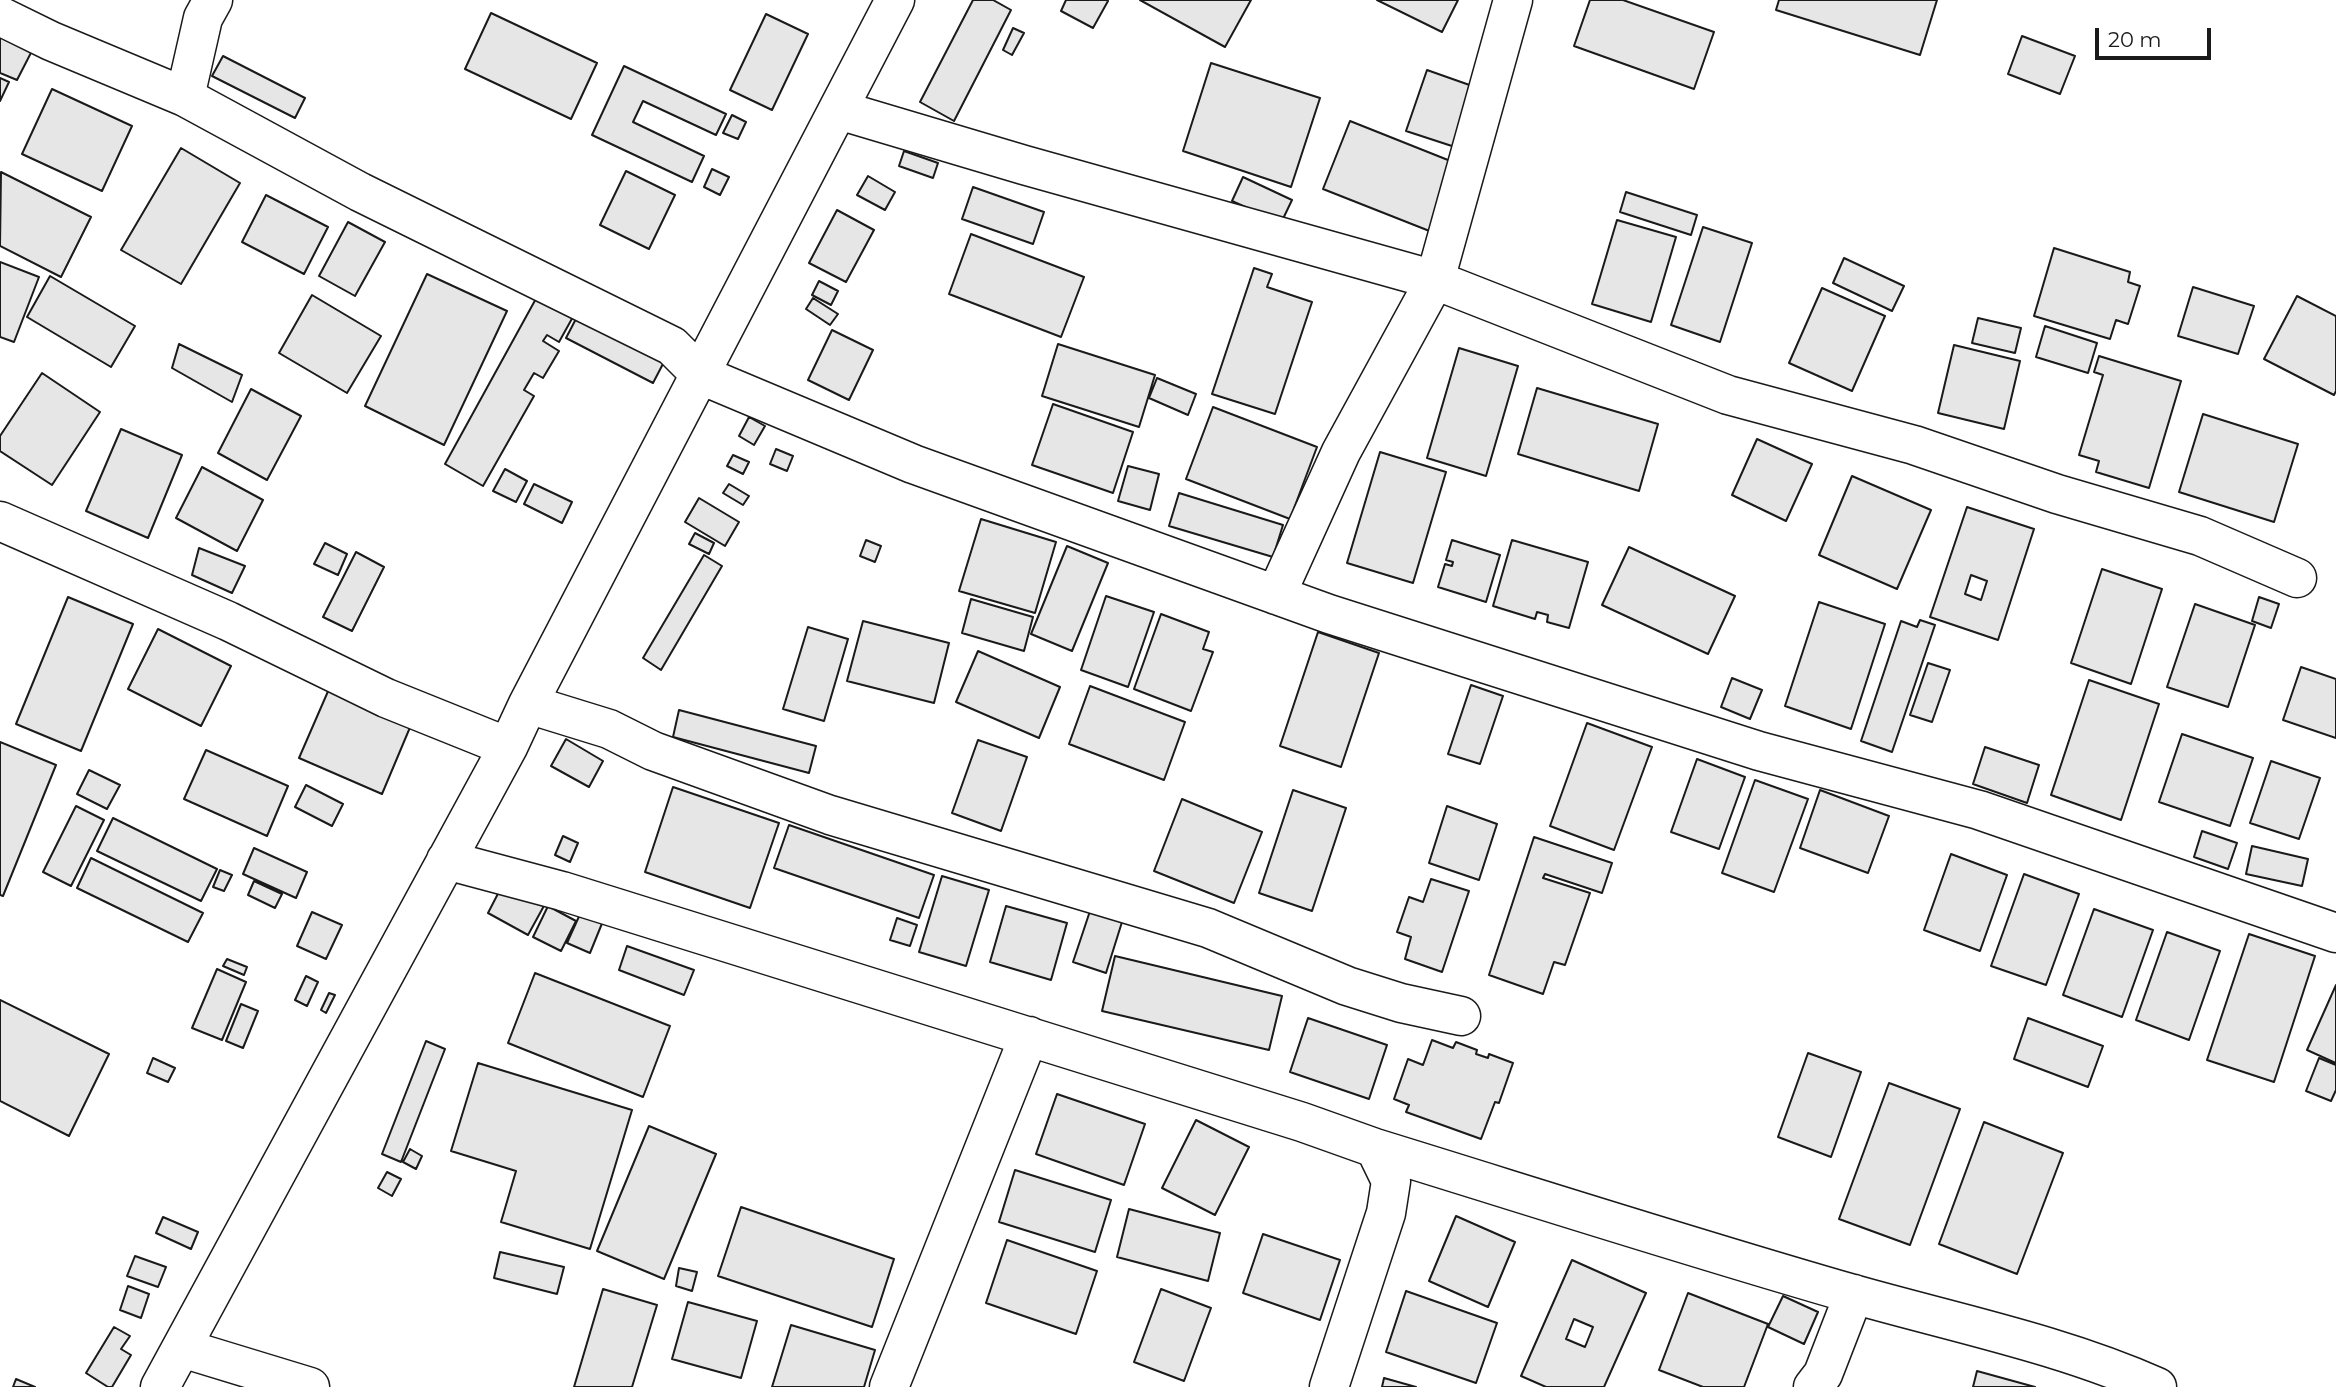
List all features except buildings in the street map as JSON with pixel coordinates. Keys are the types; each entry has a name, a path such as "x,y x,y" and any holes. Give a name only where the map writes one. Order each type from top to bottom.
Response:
{"street":[{"path":"185,97 203,18 212,0"},
{"path":"160,1387 509,747 528,704 895,0"},
{"path":"1276,595 1341,452 1435,280 1513,0"},
{"path":"0,16 51,41 185,97 360,192 671,346 701,375 914,464 1329,614 1759,751 1979,810 2336,933"},
{"path":"839,110 1435,280 1728,395 1914,445 2057,494 2200,536 2297,578"},
{"path":"2,527 228,621 386,698 509,747"},
{"path":"528,704 608,729 653,751 830,815 1208,928 1348,986 1401,1003 1461,1016"},
{"path":"446,860 562,891 1289,1118 1375,1148 1854,1294 2032,1341 2157,1387"},
{"path":"889,1387 1029,1036"},
{"path":"1329,1387 1386,1213 1391,1181 1375,1148"},
{"path":"1813,1387 1823,1374 1854,1294"},
{"path":"182,1348 310,1387"}]}
